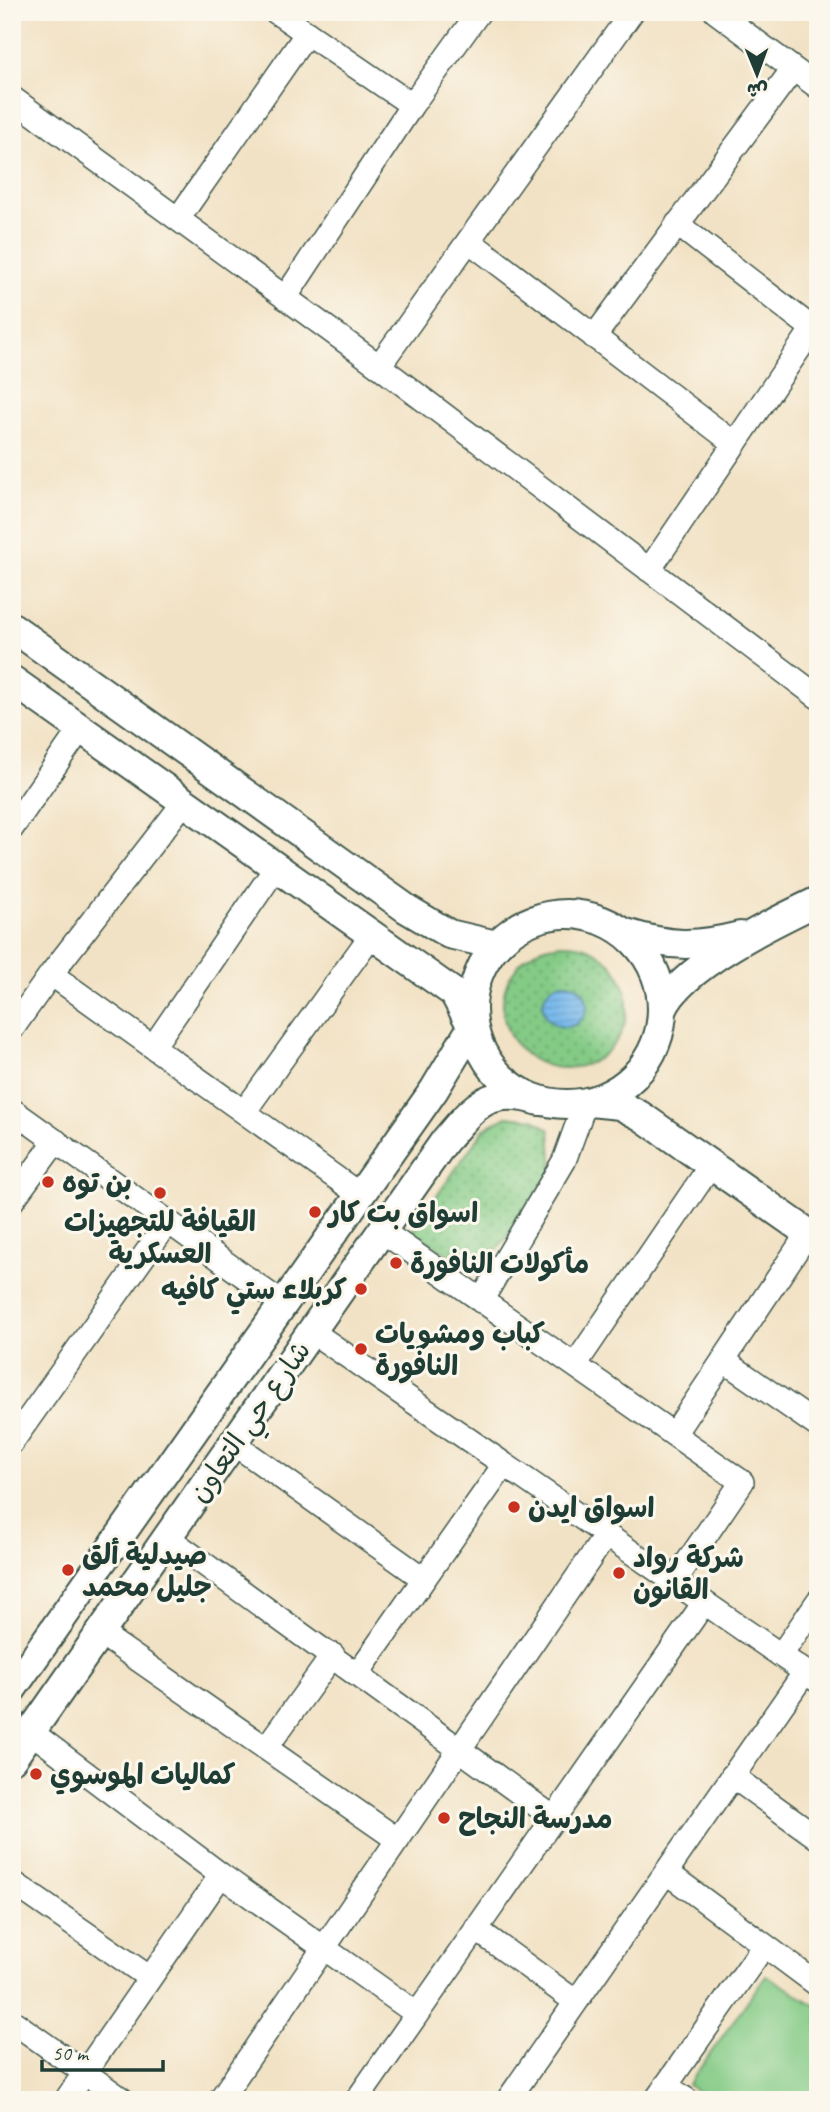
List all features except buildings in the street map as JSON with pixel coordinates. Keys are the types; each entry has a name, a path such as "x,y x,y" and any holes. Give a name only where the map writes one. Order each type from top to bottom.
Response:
{"main road":[{"path":"12,665 24,652 16,630"},
{"path":"16,630 407,909 449,934 496,945"},
{"path":"44,702 38,690 40,677 56,665 70,668"},
{"path":"12,680 454,993 489,1065 503,1080 539,1101 562,1104 611,1103 641,1116 813,1236"},
{"path":"662,1011 683,983 750,934 818,901"},
{"path":"472,1027 472,992 485,959 496,945 514,930 535,919 557,914 581,915 603,921 624,933 659,943 692,946 750,934"},
{"path":"585,1103 615,1091 632,1078 649,1057 656,1043 662,1011 658,981 653,967 624,933"},
{"name":"شارع حي التعاون","path":"12,1689 434,1090 472,1027"},
{"path":"632,1078 627,1092 629,1103 641,1116"},
{"name":"شارع حي التعاون","path":"12,1759 444,1142 472,1111 503,1094 539,1101"}],"street":[{"path":"276,12 412,106"},
{"path":"285,298 412,106 479,12"},
{"path":"379,366 632,12"},
{"path":"716,12 818,87"},
{"path":"177,219 307,33"},
{"path":"594,337 793,69"},
{"path":"12,98 379,366 818,697"},
{"path":"649,570 815,325 677,224"},
{"path":"469,241 735,444"},
{"path":"12,828 81,728"},
{"path":"12,1029 184,801"},
{"path":"153,1047 277,866"},
{"path":"244,1112 372,934"},
{"path":"51,974 360,1195"},
{"path":"481,1300 564,1161 585,1103"},
{"path":"12,1110 283,1304"},
{"path":"12,1201 56,1142"},
{"path":"575,1365 711,1165"},
{"path":"12,1441 168,1222"},
{"path":"382,1231 742,1482 674,1582"},
{"path":"674,1434 723,1360 813,1236"},
{"path":"311,1331 811,1676 732,1776 508,2100"},
{"path":"723,1360 818,1426"},
{"path":"233,1443 424,1579"},
{"path":"358,1673 504,1465"},
{"path":"220,2100 607,1535"},
{"path":"167,1537 358,1673 554,1818"},
{"path":"781,1655 818,1601"},
{"path":"357,2100 704,1603"},
{"path":"100,1633 398,1840"},
{"path":"266,1748 333,1655"},
{"path":"31,1732 221,1875 416,2014"},
{"path":"732,1776 818,1838"},
{"path":"666,1872 763,1947 818,1985"},
{"path":"66,2100 221,1875"},
{"path":"12,1882 150,1978"},
{"path":"476,1929 576,2002"},
{"path":"687,2100 661,2092 763,1947"},
{"path":"12,2021 123,2100"}],"green space":[{"path":"565,944 589,949 609,962 622,982 627,1006 622,1030 609,1050 589,1063 565,1068 541,1063 521,1050 508,1030 503,1006 508,982 521,962 541,949"},
{"path":"507,1116 534,1119 550,1130 553,1171 480,1275 412,1231 484,1129"},
{"path":"766,1975 818,2007 818,2100 708,2100 688,2085"}],"water":[{"path":"565,983 580,990 587,1005 580,1020 565,1027 550,1020 543,1005 550,990"}],"place":[{"name":"بن توه","path":"48,1182"},
{"name":"القيافة للتجهيزات العسكرية","path":"160,1193"},
{"name":"اسواق بت كار","path":"315,1212"},
{"name":"مأكولات النافورة","path":"396,1263"},
{"name":"كربلاء ستي كافيه","path":"361,1289"},
{"name":"كباب ومشويات النافورة","path":"361,1349"},
{"name":"اسواق ايدن","path":"514,1507"},
{"name":"صيدلية ألق جليل محمد","path":"68,1570"},
{"name":"شركة رواد القانون","path":"619,1573"},
{"name":"كماليات الموسوي","path":"36,1774"},
{"name":"مدرسة النجاح","path":"444,1818"}]}
